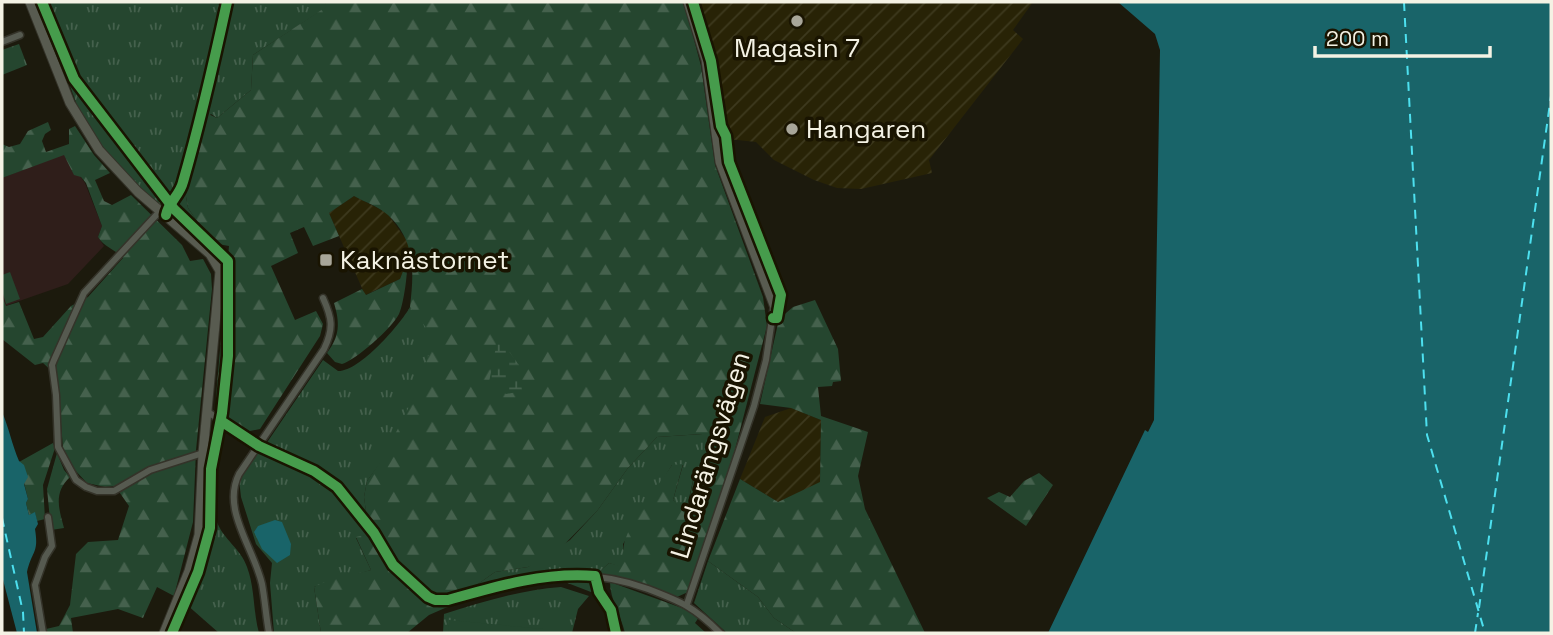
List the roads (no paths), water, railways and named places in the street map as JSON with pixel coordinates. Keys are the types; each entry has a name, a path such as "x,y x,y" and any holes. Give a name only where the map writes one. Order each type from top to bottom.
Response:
{"street":[{"path":"30,2 80,121 99,150 159,211 210,254 220,271 203,453 202,516 196,550 164,633"},
{"name":"Lindarängsvägen","path":"687,604 754,406 766,360 774,305 720,162 709,72 701,38 688,2"},
{"path":"2,42 20,35"},
{"path":"159,211 84,293 54,360 52,365 55,377 58,447 76,480 86,487 105,491 119,488 150,470 203,453"},
{"path":"269,633 261,582 238,518 233,493 239,474 331,335 332,320 323,298"},
{"path":"208,412 259,446 282,459 314,471 337,487 374,533 393,565 421,592 435,600 448,600 535,577 603,576 630,582 687,604 720,633"},
{"path":"43,633 35,585 45,557 52,547 48,517"}],"water":[{"path":"1118,2 1551,2 1551,633 1048,633 1145,430 1148,432 1154,420 1160,50 1155,34"},
{"path":"2,412 19,461 24,465 28,477 24,484 29,515 35,512 38,524 35,529 36,548 27,572 37,633 17,633 2,576"},
{"path":"275,520 282,522 291,544 290,555 277,563 262,549 254,532 258,526"}],"place":[{"name":"Magasin 7","path":"797,21"},
{"name":"Hangaren","path":"792,129"},
{"name":"Kaknästornet","path":"326,260"}]}
